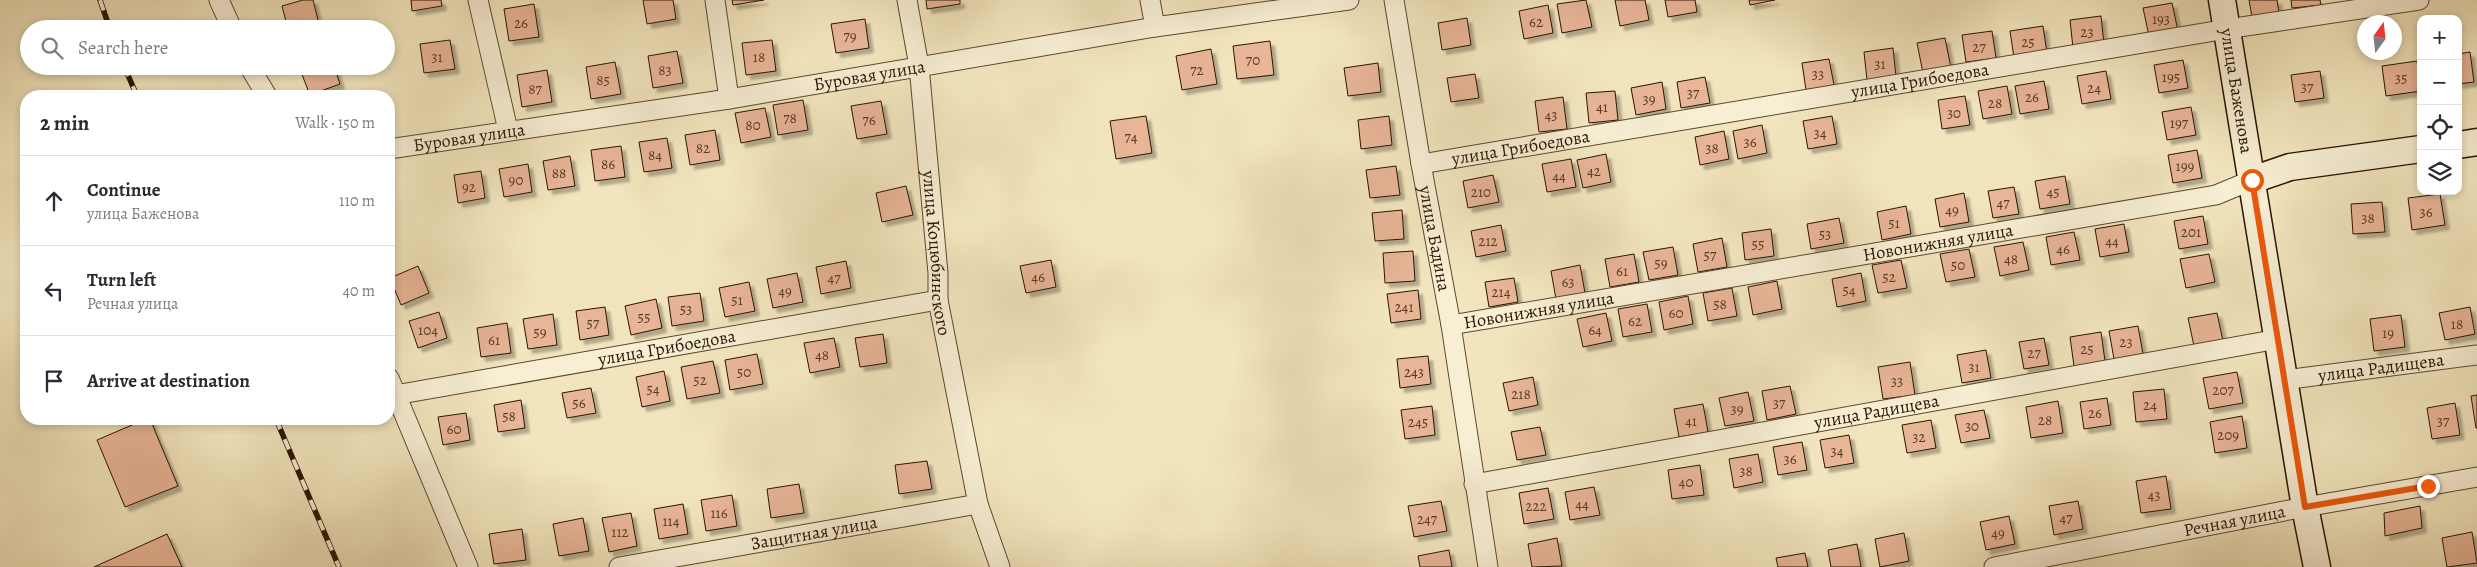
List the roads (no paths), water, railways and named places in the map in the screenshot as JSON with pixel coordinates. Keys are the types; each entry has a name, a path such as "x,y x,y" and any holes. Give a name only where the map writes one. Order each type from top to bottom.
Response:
{"main road":[{"name":"улица Баженова","path":"2222,0 2305,507 2318,567"},
{"path":"2462,144 2477,142"},
{"name":"Новонижняя улица","path":"2252,180 2290,167 2417,151"}],"street":[{"path":"219,0 228,20"},
{"path":"478,0 508,130"},
{"path":"714,0 729,99"},
{"name":"улица Коцюбинского","path":"907,0 919,66 938,273 938,300 978,504 1000,567"},
{"path":"1150,0 1155,27"},
{"name":"Буровая улица","path":"395,148 729,99 1155,27 1349,0"},
{"name":"улица Бадина","path":"1394,0 1421,164 1451,325 1488,567"},
{"name":"улица Грибоедова","path":"1421,164 2227,29 2420,0"},
{"path":"254,75 263,90"},
{"name":"Новонижняя улица","path":"1451,325 2216,195 2252,180"},
{"name":"улица Грибоедова","path":"395,386 938,300"},
{"name":"улица Радищева","path":"1474,484 2278,339"},
{"name":"улица Радищева","path":"2284,380 2477,355"},
{"path":"395,393 468,567"},
{"name":"Речная улица","path":"1994,567 2305,507 2477,477"},
{"name":"Защитная улица","path":"619,567 978,504"}],"railway":[{"path":"100,0 107,20"},
{"path":"128,75 134,90"},
{"path":"279,425 339,567"}]}
